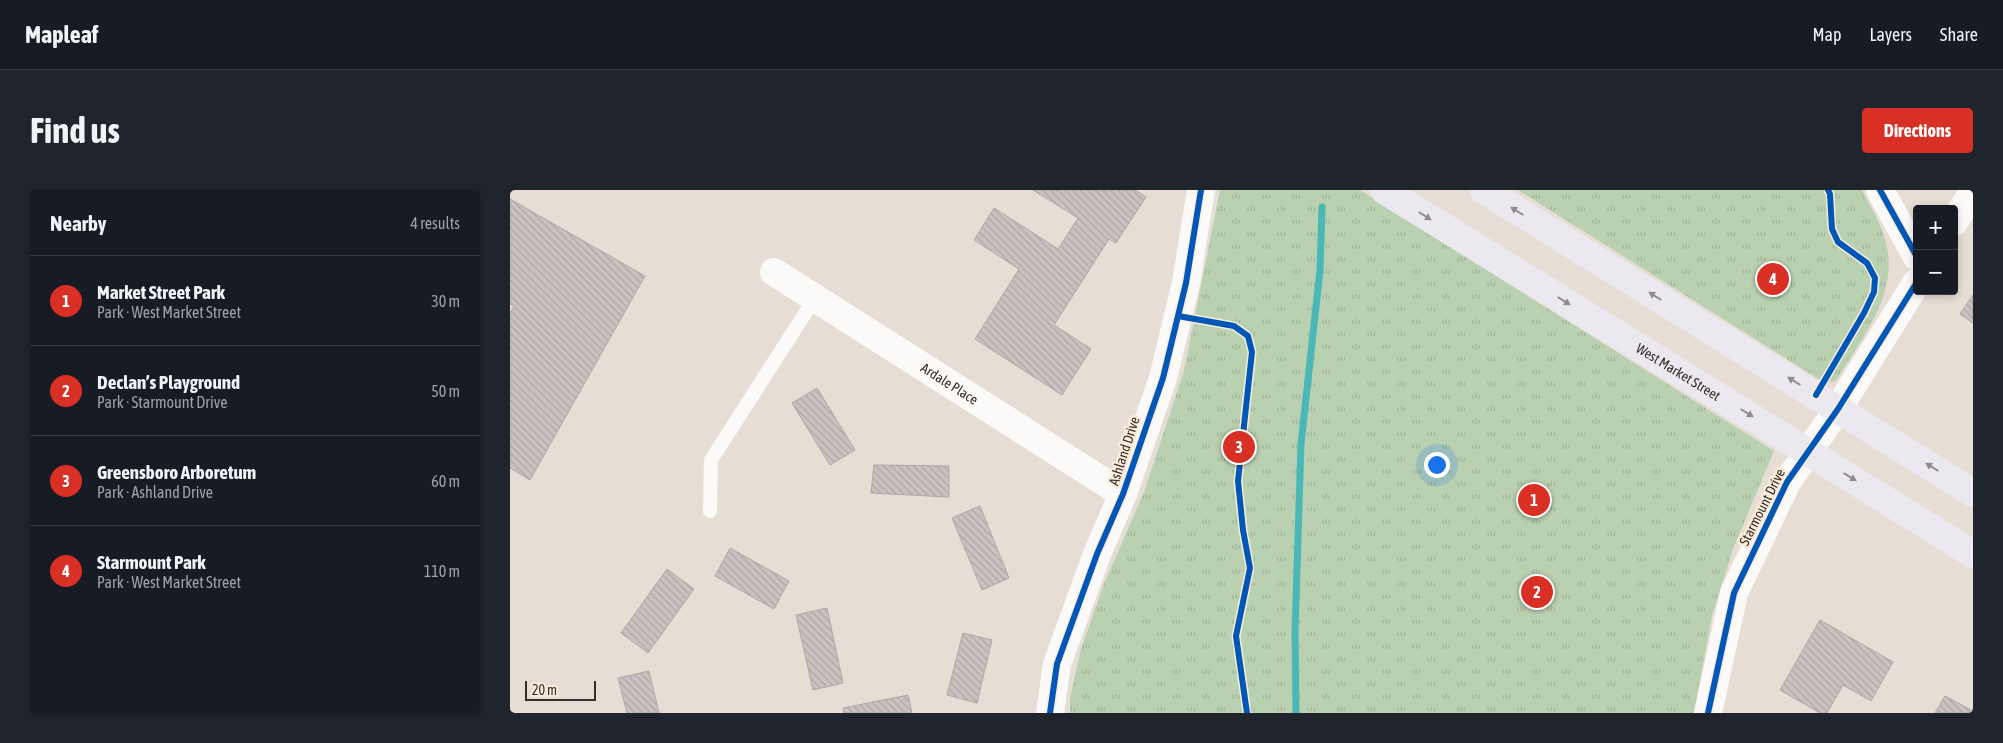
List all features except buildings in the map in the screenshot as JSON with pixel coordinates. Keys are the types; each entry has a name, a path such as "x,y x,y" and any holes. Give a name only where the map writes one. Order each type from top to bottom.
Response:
{"main road":[{"name":"West Market Street","path":"1384,190 1973,554"},
{"path":"1484,190 1973,493"}],"street":[{"name":"Ashland Drive","path":"1050,713 1057,664 1097,554 1123,494 1163,378 1186,283 1201,190"},
{"path":"1880,190 1913,250"},
{"path":"1958,216 1973,192"},
{"name":"Ardale Place","path":"774,272 1123,494"},
{"name":"Starmount Drive","path":"1708,713 1734,593 1787,482 1838,409 1913,288"}],"lane":[{"path":"710,511 711,460 815,298"}],"green space":[{"path":"1220,190 1360,190 1774,451 1733,549 1712,616 1694,713 1070,713 1070,698 1081,649 1104,584 1144,492 1184,371"},
{"path":"1518,190 1862,190 1879,222 1886,243 1889,261 1883,298 1866,333 1836,381 1825,383"}],"waterway":[{"path":"1296,713 1295,632 1301,444 1320,270 1322,207"}],"cycle path":[{"path":"1050,713 1057,664 1097,554 1123,494 1163,378 1186,283 1201,190"},
{"path":"1816,395 1864,313 1874,292 1875,278 1867,263 1838,242 1832,229 1830,194 1828,190"},
{"path":"1880,190 1913,250"},
{"path":"1708,713 1734,593 1787,482 1838,409 1913,288"},
{"path":"1178,316 1234,326 1248,336 1252,352 1238,481 1243,530 1250,568 1236,636 1247,713"}],"place":[{"name":"Starmount Park","path":"1773,279"},
{"name":"Greensboro Arboretum","path":"1239,447"},
{"name":"Market Street Park","path":"1534,500"},
{"name":"Declan’s Playground","path":"1537,592"}]}
